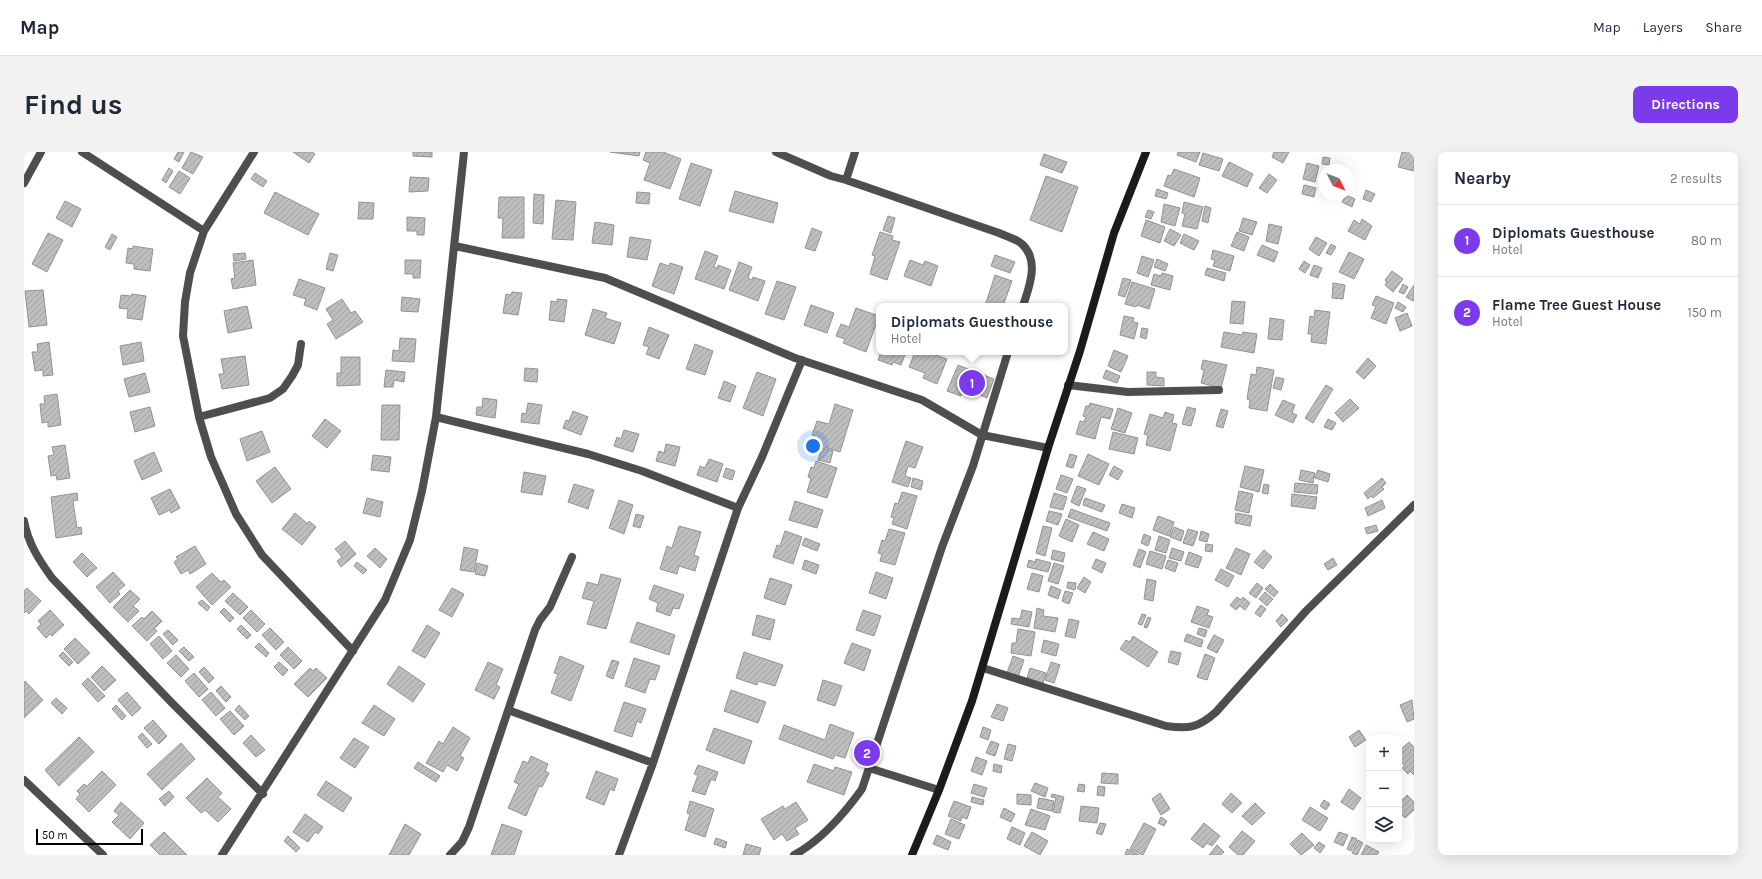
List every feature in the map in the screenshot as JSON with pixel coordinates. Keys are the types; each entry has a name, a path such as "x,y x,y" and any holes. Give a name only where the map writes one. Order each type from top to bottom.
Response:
{"street":[{"path":"24,183 41,152"},
{"path":"82,152 204,231"},
{"path":"254,152 204,231 190,273 185,302 183,336 199,417 211,457 236,514 262,555 353,651"},
{"path":"222,855 263,794 385,600 410,540 422,491 436,417 464,152"},
{"path":"776,152 832,176 999,233 1021,243 1029,253 1032,269 1024,303"},
{"path":"846,180 855,152"},
{"path":"912,855 958,743 983,668 1048,448 1080,352 1114,233 1146,152"},
{"path":"455,246 605,278 802,360 922,400 982,435 1048,448"},
{"path":"199,417 270,398 282,389 292,376 298,365 301,344"},
{"path":"794,855 827,831 847,810 862,789 942,547 973,466 1007,355"},
{"path":"619,855 652,763 738,508 762,457 802,360"},
{"path":"1068,385 1128,392 1219,390"},
{"path":"436,417 588,454 642,471 738,508"},
{"path":"983,668 1166,726 1183,729 1193,727 1202,723 1216,712 1306,611 1414,505"},
{"path":"24,521 26,534 38,557 52,578 173,704 263,794"},
{"path":"450,855 462,842 469,826 535,630 540,620 550,607 572,557"},
{"path":"508,710 652,763"},
{"path":"869,768 939,790"},
{"path":"24,780 103,855"}],"building":[{"path":"178,152 184,152 179,162 174,159"},
{"path":"191,152 203,157 193,174 182,168"},
{"path":"293,152 312,152 315,154 309,163"},
{"path":"413,152 432,152 432,157 413,156"},
{"path":"610,152 640,152 639,156"},
{"path":"646,152 663,152 681,159 670,189 644,180 650,163 643,160"},
{"path":"1178,152 1200,152 1196,162 1177,155"},
{"path":"1274,152 1289,152 1283,163 1272,157"},
{"path":"1402,152 1414,152 1414,171 1398,167"},
{"path":"1203,153 1223,159 1219,171 1199,165"},
{"path":"1044,154 1067,162 1062,173 1040,165"},
{"path":"1323,157 1330,158 1329,164 1322,164"},
{"path":"1229,162 1253,174 1247,187 1222,176"},
{"path":"691,163 712,170 700,206 679,199"},
{"path":"1307,163 1318,166 1315,182 1303,179"},
{"path":"169,168 173,171 166,183 162,180"},
{"path":"1174,169 1200,178 1194,197 1164,186 1168,175 1171,176"},
{"path":"179,171 190,178 180,194 169,187"},
{"path":"255,173 267,181 263,187 251,179"},
{"path":"1269,174 1277,180 1267,193 1259,188"},
{"path":"1046,176 1078,187 1062,232 1030,220"},
{"path":"410,177 429,178 428,191 409,192"},
{"path":"1304,185 1316,188 1314,197 1302,194"},
{"path":"1157,189 1168,193 1166,199 1155,196"},
{"path":"1366,190 1375,194 1371,202 1363,199"},
{"path":"735,191 778,203 773,223 729,211"},
{"path":"275,192 319,214 308,235 264,213"},
{"path":"637,192 650,193 649,204 636,203"},
{"path":"534,194 544,195 543,224 533,223"},
{"path":"499,197 524,197 524,238 502,238 503,218 498,218"},
{"path":"1355,199 1352,207 1342,202 1343,200"},
{"path":"556,200 576,202 573,240 552,239"},
{"path":"65,201 81,209 72,227 56,218"},
{"path":"359,202 374,203 373,219 358,219"},
{"path":"1184,202 1203,207 1197,229 1182,226 1185,214 1182,213"},
{"path":"1164,204 1180,208 1175,226 1161,222"},
{"path":"1205,206 1211,208 1208,223 1202,221"},
{"path":"1148,210 1154,212 1151,219 1145,217"},
{"path":"888,216 895,218 891,233 883,230"},
{"path":"407,217 425,218 424,235 417,235 417,231 407,231"},
{"path":"1243,218 1257,222 1252,235 1239,231"},
{"path":"1362,219 1372,226 1365,240 1348,231 1354,220 1360,224"},
{"path":"1146,220 1165,227 1160,243 1141,236"},
{"path":"595,222 614,225 612,245 592,243"},
{"path":"1269,224 1282,227 1278,244 1266,241"},
{"path":"812,228 822,232 815,251 805,248"},
{"path":"1170,229 1181,235 1174,246 1164,241"},
{"path":"880,232 893,236 892,240 900,242 887,280 870,274 875,256 872,255"},
{"path":"1237,232 1249,237 1244,251 1231,246"},
{"path":"48,233 63,240 47,272 32,264"},
{"path":"112,234 117,237 110,250 105,247"},
{"path":"1184,234 1199,241 1194,250 1180,243"},
{"path":"630,237 651,240 647,260 627,257"},
{"path":"1316,237 1327,243 1319,256 1309,249"},
{"path":"1331,244 1336,247 1331,255 1326,253"},
{"path":"1262,245 1278,252 1274,262 1257,255"},
{"path":"133,246 153,249 150,271 134,269 134,264 126,263 128,248 133,249"},
{"path":"1213,250 1234,256 1230,271 1213,266 1215,260 1211,259"},
{"path":"705,251 718,256 714,267 718,268 718,265 731,270 724,289 695,279"},
{"path":"1349,252 1364,259 1354,279 1339,272"},
{"path":"245,253 246,259 234,261 233,254"},
{"path":"330,253 338,255 333,271 326,269"},
{"path":"995,255 1015,262 1010,273 991,266"},
{"path":"1142,256 1154,260 1148,277 1137,273"},
{"path":"1157,259 1168,264 1165,271 1154,267"},
{"path":"253,260 256,285 233,289 231,279 235,278 233,263"},
{"path":"405,260 421,260 420,278 413,278 413,274 405,274"},
{"path":"910,260 923,265 925,261 938,266 931,286 904,276"},
{"path":"1304,261 1310,265 1305,273 1299,269"},
{"path":"739,262 752,267 748,278 752,280 753,277 765,281 758,301 729,290"},
{"path":"660,263 669,266 670,263 683,267 674,294 652,286"},
{"path":"1314,265 1322,268 1318,278 1310,275"},
{"path":"1207,268 1226,273 1224,281 1205,275"},
{"path":"1392,271 1403,279 1393,292 1385,285 1387,282 1385,280"},
{"path":"1162,273 1173,276 1170,290 1151,285 1154,274 1161,276"},
{"path":"995,275 1012,281 1004,303 986,303"},
{"path":"1123,278 1131,280 1125,297 1118,295"},
{"path":"299,279 325,288 317,310 304,305 306,299 293,295"},
{"path":"777,281 796,287 784,320 765,314"},
{"path":"1132,282 1155,289 1149,309 1137,305 1136,307 1125,304"},
{"path":"1333,283 1345,285 1343,299 1332,298"},
{"path":"1403,284 1408,287 1404,294 1399,292"},
{"path":"1414,285 1414,300 1413,301 1406,297"},
{"path":"43,290 47,325 29,327 25,291"},
{"path":"512,292 522,293 518,315 503,313 506,294 511,295"},
{"path":"132,294 146,296 142,320 127,318 128,309 119,308 121,295 131,296"},
{"path":"1376,296 1394,303 1386,324 1371,318 1376,306 1372,305"},
{"path":"402,297 420,299 418,312 401,311"},
{"path":"342,299 351,313 355,311 363,322 336,339 327,324 333,320 326,309"},
{"path":"557,299 567,300 564,322 549,320 551,301 557,302"},
{"path":"1232,301 1245,302 1243,324 1230,323"},
{"path":"1398,302 1406,307 1403,312 1395,308"},
{"path":"811,305 834,313 827,333 804,325"},
{"path":"247,306 252,328 228,333 224,311"},
{"path":"856,308 876,315 876,324 866,352 843,343 845,339 836,336 841,324 849,327"},
{"path":"593,309 607,313 605,318 621,323 614,344 585,335"},
{"path":"1315,310 1330,312 1326,344 1311,342 1312,334 1308,334 1310,316 1314,317"},
{"path":"1407,313 1412,326 1400,331 1395,318"},
{"path":"1124,316 1134,318 1133,322 1138,323 1134,339 1120,335"},
{"path":"1270,318 1284,320 1282,340 1268,339"},
{"path":"649,327 669,335 659,359 646,354 649,347 643,345"},
{"path":"1142,328 1148,329 1146,339 1140,337"},
{"path":"1224,332 1242,335 1243,332 1257,334 1254,353 1221,347"},
{"path":"400,338 416,339 414,362 392,361 393,350 399,351"},
{"path":"49,342 53,375 43,376 43,370 35,371 32,352 38,352 37,344"},
{"path":"141,342 144,361 123,365 120,346"},
{"path":"695,344 713,351 705,375 686,369"},
{"path":"1114,350 1128,356 1121,372 1108,366"},
{"path":"880,355 905,355 901,365 893,362 892,365 878,360"},
{"path":"914,355 936,355 947,359 937,384 923,378 925,373 909,367"},
{"path":"245,356 249,385 222,389 219,374 224,374 221,359"},
{"path":"341,357 360,357 360,385 337,386 337,373 341,373"},
{"path":"1368,358 1376,366 1364,379 1356,372"},
{"path":"1203,360 1227,365 1221,388 1201,383 1204,370 1201,369"},
{"path":"958,365 994,379 987,398 964,388 961,396 947,391"},
{"path":"1257,367 1274,370 1267,411 1249,408 1250,400 1247,399 1251,374 1256,375"},
{"path":"525,368 538,369 537,382 524,381"},
{"path":"386,370 405,372 404,382 394,380 393,387 384,387"},
{"path":"1106,370 1120,376 1117,383 1103,378"},
{"path":"757,372 776,379 763,416 743,408"},
{"path":"1147,372 1156,372 1156,377 1164,378 1164,386 1147,385"},
{"path":"145,373 150,392 129,397 124,379"},
{"path":"1276,377 1284,379 1281,390 1273,388"},
{"path":"724,381 736,386 730,402 718,398"},
{"path":"1326,385 1333,389 1313,423 1305,418"},
{"path":"57,394 61,425 48,427 48,422 42,423 40,404 45,404 44,396"},
{"path":"483,398 497,400 495,418 476,415 477,407 482,407"},
{"path":"1350,399 1359,408 1343,422 1335,413"},
{"path":"1283,400 1295,405 1292,413 1297,415 1293,423 1275,415"},
{"path":"528,403 542,405 539,424 521,422 522,413 526,414"},
{"path":"1090,403 1113,409 1110,419 1101,417 1095,439 1076,434 1080,421 1084,422 1086,417 1083,416 1086,406 1089,406"},
{"path":"835,404 853,410 840,452 815,444 817,437 812,435 817,421 829,424"},
{"path":"382,405 400,405 399,440 381,440"},
{"path":"150,407 155,426 135,432 130,412"},
{"path":"1187,407 1196,409 1191,426 1182,424"},
{"path":"1118,408 1132,413 1125,433 1111,429"},
{"path":"1221,409 1228,411 1223,428 1216,426"},
{"path":"573,411 588,417 581,435 563,428 566,420 569,421"},
{"path":"1165,412 1174,415 1172,423 1177,424 1170,451 1146,445 1148,435 1144,434 1150,414 1163,418"},
{"path":"325,419 341,431 327,448 312,436"},
{"path":"1328,419 1336,423 1332,430 1324,427"},
{"path":"624,430 639,434 633,452 614,446 617,437 621,439"},
{"path":"262,431 270,452 247,461 240,439"},
{"path":"1113,432 1138,438 1134,454 1109,449"},
{"path":"906,441 923,447 915,468 908,466 905,476 911,478 908,487 892,482"},
{"path":"666,444 680,447 675,466 656,461 659,451 664,453"},
{"path":"65,445 70,478 57,480 56,475 51,476 48,456 54,455 52,447"},
{"path":"822,448 833,451 830,463 818,460"},
{"path":"154,452 162,471 142,480 134,461"},
{"path":"1070,454 1077,456 1073,468 1066,466"},
{"path":"1088,454 1109,464 1099,485 1078,476"},
{"path":"373,455 391,457 389,472 371,470"},
{"path":"709,459 723,464 717,482 697,475 700,466 705,468"},
{"path":"816,461 837,468 827,498 807,492 811,478 808,477 811,467 814,468"},
{"path":"1114,466 1123,471 1118,480 1109,475"},
{"path":"1245,466 1264,470 1259,492 1240,487"},
{"path":"275,467 291,489 272,503 256,481"},
{"path":"726,468 735,471 732,480 723,477"},
{"path":"1301,470 1315,473 1313,483 1299,480"},
{"path":"1318,470 1330,474 1328,482 1315,478"},
{"path":"524,472 546,476 542,495 521,492"},
{"path":"1061,475 1073,479 1067,493 1056,489"},
{"path":"913,478 923,481 921,490 911,487"},
{"path":"1382,478 1386,483 1382,487 1384,489 1373,498 1371,496 1368,499 1364,493"},
{"path":"1295,483 1318,485 1317,494 1294,492"},
{"path":"574,484 594,490 588,509 568,502"},
{"path":"1264,484 1269,485 1268,494 1262,493"},
{"path":"1077,486 1086,489 1079,506 1071,502"},
{"path":"170,489 180,508 171,513 170,510 159,515 151,498"},
{"path":"1239,491 1253,494 1249,513 1235,510"},
{"path":"902,492 917,496 907,529 892,524 894,518 891,517 895,503 898,504"},
{"path":"77,493 78,500 73,501 77,528 81,527 82,534 56,538 51,497"},
{"path":"1054,493 1067,497 1063,510 1050,507"},
{"path":"1292,494 1317,497 1315,509 1291,506"},
{"path":"367,498 383,502 380,517 363,513"},
{"path":"1085,498 1105,505 1102,512 1083,505"},
{"path":"619,500 633,505 624,534 609,528"},
{"path":"1382,500 1385,508 1368,516 1365,508"},
{"path":"795,501 823,510 817,528 789,520"},
{"path":"1122,504 1135,508 1132,518 1119,513"},
{"path":"1071,509 1110,523 1107,531 1068,517"},
{"path":"1049,511 1062,514 1058,525 1046,521"},
{"path":"295,513 308,524 309,521 316,527 302,545 282,529"},
{"path":"1236,513 1252,516 1250,526 1235,523"},
{"path":"636,514 644,516 640,528 633,526"},
{"path":"1158,516 1174,522 1169,536 1153,530"},
{"path":"1066,519 1079,525 1072,542 1059,536"},
{"path":"1376,525 1378,531 1367,534 1365,528"},
{"path":"679,526 701,532 694,555 699,557 695,571 679,566 677,574 660,569 667,546 672,548"},
{"path":"1043,526 1052,528 1045,556 1036,553"},
{"path":"1174,527 1184,531 1181,541 1170,537"},
{"path":"889,529 905,533 895,565 880,561 882,554 878,553 882,540 885,541"},
{"path":"1188,529 1198,532 1193,546 1183,543"},
{"path":"785,531 802,537 793,564 773,557 777,545 780,546"},
{"path":"1201,531 1209,534 1207,542 1199,540"},
{"path":"1093,532 1109,539 1104,551 1087,544"},
{"path":"1144,534 1151,537 1148,546 1141,543"},
{"path":"1159,536 1170,540 1166,553 1155,550"},
{"path":"805,538 820,544 817,551 802,545"},
{"path":"345,541 356,554 341,567 337,561 342,557 335,549"},
{"path":"1206,544 1213,545 1212,552 1205,551"},
{"path":"195,546 206,564 190,574 188,570 181,574 174,562 178,559 176,557"},
{"path":"464,547 478,550 474,572 460,570"},
{"path":"375,548 387,559 380,568 367,556"},
{"path":"1172,548 1184,552 1181,561 1169,558"},
{"path":"1236,548 1250,554 1241,575 1226,568"},
{"path":"1139,549 1146,552 1140,568 1133,565"},
{"path":"1053,550 1065,553 1063,562 1051,559"},
{"path":"1264,550 1272,557 1263,569 1254,562"},
{"path":"1150,551 1166,556 1162,569 1146,564"},
{"path":"1189,552 1202,557 1198,568 1185,564"},
{"path":"82,553 97,568 87,577 73,562"},
{"path":"1333,558 1337,565 1328,570 1324,564"},
{"path":"1036,559 1051,563 1048,572 1027,567 1029,560 1035,562"},
{"path":"1096,559 1106,563 1102,573 1092,568"},
{"path":"805,560 819,565 816,574 802,569"},
{"path":"1168,560 1178,563 1175,572 1165,568"},
{"path":"357,562 367,570 363,574 354,566"},
{"path":"477,563 488,566 485,576 475,574"},
{"path":"1054,563 1064,566 1058,584 1048,581"},
{"path":"1221,569 1234,576 1228,587 1215,580"},
{"path":"113,572 125,585 118,591 120,594 110,603 96,587"},
{"path":"876,572 893,578 886,599 869,593"},
{"path":"212,573 221,582 224,580 231,587 212,605 196,587"},
{"path":"1032,573 1043,576 1039,592 1027,589"},
{"path":"601,574 621,579 606,629 587,624 594,601 582,598 587,582 598,585"},
{"path":"1084,577 1091,582 1085,593 1077,588"},
{"path":"770,578 792,585 785,605 764,598"},
{"path":"1147,579 1156,581 1153,601 1144,599"},
{"path":"1068,582 1076,583 1075,590 1067,588"},
{"path":"1257,583 1263,588 1256,598 1249,593"},
{"path":"1270,584 1278,592 1274,597 1265,589"},
{"path":"654,585 684,595 679,609 673,608 670,616 656,611 658,603 649,599"},
{"path":"1051,586 1061,590 1058,599 1048,595"},
{"path":"27,588 41,601 29,614 26,611 24,613 24,591"},
{"path":"452,588 464,594 452,617 439,610"},
{"path":"130,590 140,599 133,606 139,611 128,622 113,607"},
{"path":"1065,591 1073,593 1069,604 1062,601"},
{"path":"1265,592 1273,599 1267,606 1259,599"},
{"path":"233,593 248,607 240,615 225,601"},
{"path":"1237,597 1241,600 1243,597 1250,603 1245,610 1240,606 1236,610 1230,605"},
{"path":"202,600 210,607 207,611 198,603"},
{"path":"1261,605 1266,609 1260,617 1255,613"},
{"path":"1197,606 1209,610 1207,615 1213,617 1209,628 1191,622"},
{"path":"224,608 234,618 230,622 220,612"},
{"path":"1037,608 1044,610 1043,616 1058,618 1055,632 1034,628"},
{"path":"50,610 64,625 52,636 50,634 46,638 37,628 41,624 38,621"},
{"path":"251,610 265,624 257,632 243,618"},
{"path":"863,610 881,616 874,636 856,630"},
{"path":"1022,610 1032,612 1029,627 1011,624 1012,618 1020,619"},
{"path":"152,611 162,621 154,629 157,631 147,641 132,626 142,617 144,619"},
{"path":"1142,614 1146,615 1142,625 1138,624"},
{"path":"1282,614 1288,620 1281,627 1276,621"},
{"path":"757,615 775,620 770,640 752,635"},
{"path":"1148,617 1151,618 1147,628 1144,627"},
{"path":"1069,619 1079,621 1075,638 1065,636"},
{"path":"637,622 675,635 669,655 630,642"},
{"path":"241,625 251,635 247,639 237,629"},
{"path":"427,625 440,633 425,658 412,651"},
{"path":"270,628 284,642 276,650 262,635"},
{"path":"1199,628 1207,630 1205,637 1197,634"},
{"path":"1018,629 1035,632 1031,656 1011,653 1012,643 1016,643"},
{"path":"168,630 178,640 173,645 163,634"},
{"path":"1187,634 1203,640 1201,647 1184,641"},
{"path":"1214,635 1224,640 1217,653 1207,648"},
{"path":"159,636 172,651 163,659 150,644"},
{"path":"1133,636 1158,652 1148,667 1120,649 1126,640 1130,642"},
{"path":"75,638 90,653 78,664 64,649"},
{"path":"1044,640 1059,644 1056,656 1041,652"},
{"path":"259,643 269,653 266,657 255,647"},
{"path":"852,643 871,650 864,671 844,663"},
{"path":"184,647 194,657 189,661 179,651"},
{"path":"288,647 302,661 294,669 280,655"},
{"path":"1171,651 1181,653 1178,665 1168,662"},
{"path":"63,652 73,662 69,666 59,656"},
{"path":"744,652 783,665 775,686 758,681 757,685 736,678"},
{"path":"1205,654 1215,658 1207,680 1197,677"},
{"path":"176,655 189,669 181,677 167,663"},
{"path":"560,656 584,666 571,701 551,693 558,674 554,673"},
{"path":"1013,656 1024,660 1018,677 1007,673"},
{"path":"634,658 660,666 655,680 650,679 645,693 625,686"},
{"path":"612,660 619,662 613,679 606,676"},
{"path":"279,662 288,670 283,676 274,667"},
{"path":"488,662 503,669 496,685 500,687 494,699 475,690"},
{"path":"1051,662 1060,665 1054,683 1045,680"},
{"path":"102,666 116,680 104,691 91,677"},
{"path":"399,666 425,684 413,702 387,684"},
{"path":"204,667 214,678 209,683 199,672"},
{"path":"310,668 313,671 316,668 327,678 308,697 294,684"},
{"path":"1030,668 1046,673 1043,683 1027,678"},
{"path":"194,673 208,689 199,697 185,681"},
{"path":"88,678 105,696 98,702 82,684"},
{"path":"823,680 842,686 835,706 817,700"},
{"path":"25,681 43,700 24,718 24,683"},
{"path":"221,686 231,697 226,702 216,691"},
{"path":"731,690 766,702 758,723 724,711"},
{"path":"127,692 141,708 132,716 118,700"},
{"path":"211,692 225,708 216,716 202,700"},
{"path":"56,698 67,708 62,714 51,703"},
{"path":"1412,700 1414,719 1407,722 1400,705"},
{"path":"624,702 646,709 641,723 637,721 632,737 614,731"},
{"path":"997,704 1008,708 1003,721 991,717"},
{"path":"116,705 126,716 122,720 112,709"},
{"path":"239,705 249,716 245,720 235,710"},
{"path":"374,705 395,719 384,736 362,723"},
{"path":"230,711 244,726 234,735 220,719"},
{"path":"153,720 167,736 159,744 144,728"},
{"path":"830,724 854,733 845,758 835,755 833,759 779,739 784,725 825,740"},
{"path":"453,727 470,738 460,756 464,758 457,771 447,765 443,772 426,763 439,741 443,744"},
{"path":"983,727 991,730 988,740 980,737"},
{"path":"714,728 752,741 744,764 706,750"},
{"path":"1359,730 1366,740 1355,747 1349,737"},
{"path":"142,733 152,744 147,748 138,737"},
{"path":"251,735 265,750 256,757 243,743"},
{"path":"79,737 94,752 59,786 45,770"},
{"path":"354,738 369,747 355,768 340,758"},
{"path":"991,741 999,744 995,756 986,753"},
{"path":"1409,742 1414,747 1414,775 1410,771 1408,774 1402,768 1405,766 1402,762 1402,748"},
{"path":"181,743 195,759 162,790 147,774"},
{"path":"1008,744 1016,746 1012,761 1004,759"},
{"path":"865,745 872,748 868,759 860,757"},
{"path":"531,756 548,764 545,771 549,773 542,787 539,786 526,816 508,808 519,784 514,782 523,761 528,763"},
{"path":"976,757 987,761 982,775 971,771"},
{"path":"418,762 440,776 436,782 414,768"},
{"path":"814,764 834,771 835,767 852,772 844,795 807,782"},
{"path":"994,764 1002,766 1001,773 993,771"},
{"path":"698,765 718,772 715,781 711,779 705,795 692,791 698,775 694,774"},
{"path":"102,771 116,785 89,812 76,799 80,794 77,791 84,784 87,786"},
{"path":"596,771 618,779 614,791 610,789 604,805 586,798"},
{"path":"1102,773 1118,774 1118,784 1101,783"},
{"path":"207,778 222,793 218,797 231,809 218,822 205,810 201,813 186,798"},
{"path":"326,781 352,798 343,812 317,795"},
{"path":"1035,783 1048,788 1045,797 1031,791"},
{"path":"974,784 987,788 984,797 971,793"},
{"path":"1079,784 1085,785 1084,792 1077,791"},
{"path":"1098,786 1105,787 1104,796 1097,795"},
{"path":"1349,789 1361,798 1353,810 1341,802"},
{"path":"169,791 174,797 165,806 159,799"},
{"path":"1160,793 1170,809 1161,815 1152,799"},
{"path":"1231,793 1242,803 1232,813 1222,804"},
{"path":"1017,794 1031,795 1031,805 1017,804"},
{"path":"1052,794 1064,797 1060,813 1053,812 1056,798 1051,797"},
{"path":"1407,795 1414,802 1414,810 1405,818 1402,815 1402,800"},
{"path":"972,797 984,800 983,805 971,802"},
{"path":"1039,798 1054,801 1052,811 1037,808"},
{"path":"1324,800 1330,804 1326,810 1320,806"},
{"path":"690,801 714,809 705,837 685,830 690,814 687,813"},
{"path":"954,801 971,807 967,819 962,817 961,821 948,816"},
{"path":"121,802 144,823 130,839 112,822 119,815 114,811"},
{"path":"796,802 808,820 795,828 799,834 787,841 782,834 774,840 761,819 783,806 785,809"},
{"path":"1255,803 1265,813 1252,825 1242,816"},
{"path":"1081,806 1099,808 1097,823 1079,821"},
{"path":"1310,807 1328,818 1320,831 1302,820"},
{"path":"1004,808 1015,814 1011,822 1000,817"},
{"path":"1031,809 1050,816 1045,830 1025,825"},
{"path":"305,814 323,827 318,834 315,832 308,842 293,832"},
{"path":"1161,817 1167,821 1164,826 1158,823"},
{"path":"951,819 965,825 959,839 945,834"},
{"path":"1100,823 1106,824 1102,835 1096,833"},
{"path":"1144,823 1156,829 1143,855 1130,849"},
{"path":"1204,823 1220,836 1212,846 1207,843 1203,848 1191,839"},
{"path":"405,824 421,834 409,855 389,855"},
{"path":"502,824 522,831 514,855 491,855"},
{"path":"1012,827 1025,833 1020,845 1007,839"},
{"path":"1242,831 1255,841 1243,855 1238,855 1229,847"},
{"path":"164,832 187,855 160,855 150,845"},
{"path":"1032,832 1048,841 1040,855 1024,846"},
{"path":"1339,832 1348,835 1343,846 1334,842"},
{"path":"1302,833 1314,845 1301,855 1290,844"},
{"path":"937,835 951,842 948,850 933,844"},
{"path":"288,836 300,848 296,852 284,841"},
{"path":"1352,837 1357,839 1351,851 1347,849"},
{"path":"716,838 727,842 725,848 714,844"},
{"path":"1358,840 1363,843 1357,855 1352,853"},
{"path":"1319,842 1325,846 1320,853 1314,848"},
{"path":"746,844 761,848 759,855 743,855"},
{"path":"1217,845 1224,852 1221,855 1209,855"},
{"path":"1366,845 1379,852 1377,855 1361,855"},
{"path":"1127,849 1139,855 1125,855"}],"place":[{"name":"Diplomats Guesthouse","path":"972,383"},
{"name":"Flame Tree Guest House","path":"867,753"}]}
